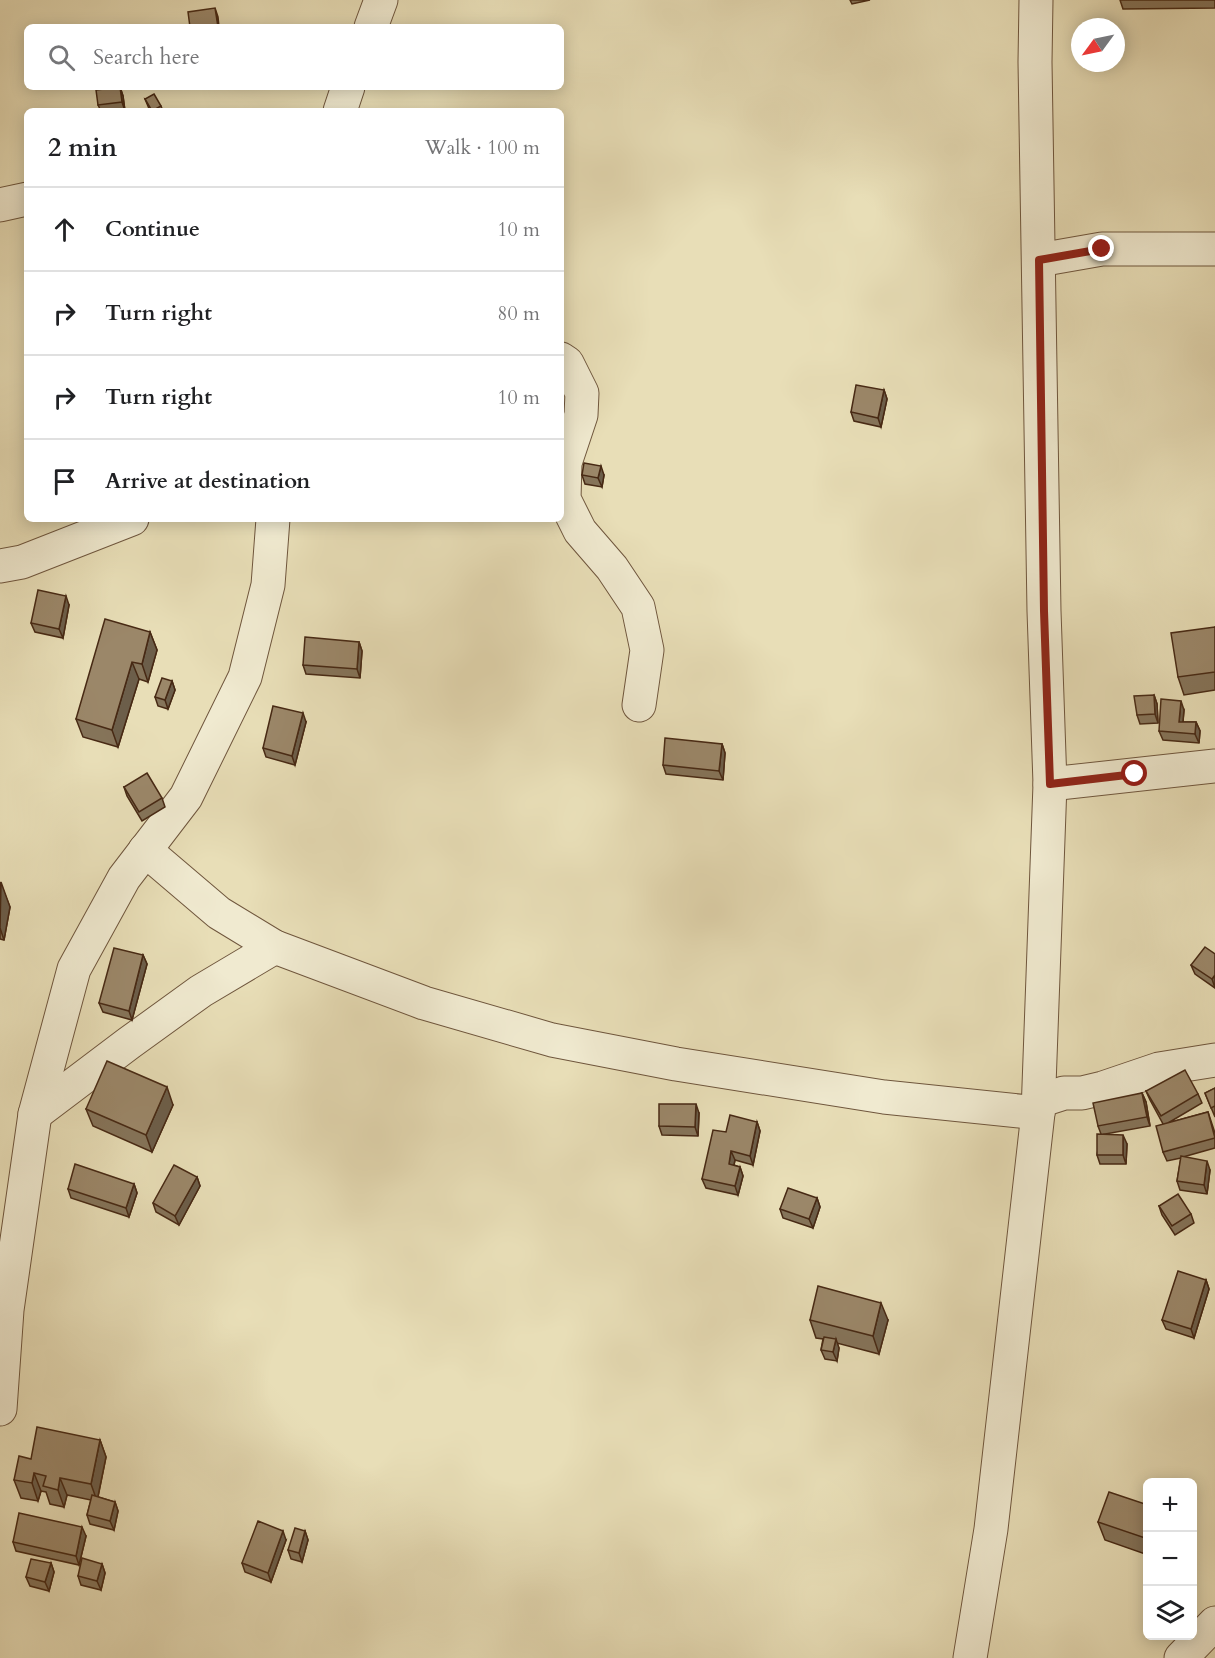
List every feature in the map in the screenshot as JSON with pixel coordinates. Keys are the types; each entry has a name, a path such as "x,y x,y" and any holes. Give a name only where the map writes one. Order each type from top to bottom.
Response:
{"street":[{"path":"372,24 381,0"},
{"path":"970,1658 991,1529 1038,1107 1050,784 1044,611 1035,62 1036,0"},
{"path":"341,108 347,90"},
{"path":"0,205 24,200"},
{"path":"1039,260 1102,249 1215,249"},
{"path":"564,361 582,393 581,415 565,463 564,499 580,531 612,568 638,607 647,650 639,705"},
{"path":"0,566 22,562 124,522"},
{"path":"0,1409 4,1309 35,1114 74,969 124,878 186,797 245,677 268,585 273,522"},
{"path":"1050,784 1215,766"},
{"path":"145,850 219,913 275,947 423,1003 552,1040 676,1064 884,1097 1038,1107 1064,1093 1082,1093 1159,1069 1215,1060"},
{"path":"35,1114 129,1042 201,991 275,947"},
{"path":"1181,1658 1215,1623"}],"building":[{"path":"215,8 218,24 190,24 188,12"},
{"path":"96,90 120,90 122,102 98,105"},
{"path":"154,94 161,106 150,108 145,99"},
{"path":"856,385 884,390 878,418 851,412"},
{"path":"584,463 601,466 598,478 582,475"},
{"path":"38,590 66,596 59,629 31,623"},
{"path":"105,619 150,632 142,664 132,662 112,730 76,719"},
{"path":"1215,627 1215,672 1178,677 1171,633"},
{"path":"305,637 359,642 357,669 303,665"},
{"path":"162,678 172,681 165,700 155,697"},
{"path":"1154,695 1155,714 1137,715 1134,696"},
{"path":"1161,699 1181,701 1179,722 1196,722 1195,734 1159,731"},
{"path":"273,706 303,713 292,756 263,748"},
{"path":"665,738 722,744 719,771 663,765"},
{"path":"147,773 162,798 139,812 124,787"},
{"path":"1205,947 1215,954 1215,975 1212,979 1191,965"},
{"path":"114,948 143,955 129,1011 99,1003"},
{"path":"107,1061 167,1087 146,1135 86,1109"},
{"path":"1185,1070 1198,1094 1161,1116 1146,1091"},
{"path":"1215,1088 1215,1106 1211,1108 1205,1093"},
{"path":"1142,1093 1147,1117 1098,1126 1093,1103"},
{"path":"659,1104 696,1104 695,1127 659,1126"},
{"path":"1208,1112 1215,1138 1163,1152 1156,1126"},
{"path":"730,1115 757,1122 750,1156 731,1151 729,1164 740,1167 735,1186 702,1179 713,1130 726,1132"},
{"path":"1097,1134 1123,1135 1123,1155 1097,1155"},
{"path":"1181,1156 1207,1161 1204,1185 1177,1181"},
{"path":"75,1164 134,1184 126,1208 68,1189"},
{"path":"174,1165 197,1177 175,1216 153,1203"},
{"path":"788,1188 817,1198 809,1219 780,1209"},
{"path":"1178,1194 1191,1214 1172,1226 1159,1206"},
{"path":"1178,1271 1206,1280 1191,1329 1162,1320"},
{"path":"818,1286 881,1303 873,1336 810,1320"},
{"path":"824,1337 836,1339 833,1352 821,1350"},
{"path":"37,1427 100,1440 91,1484 60,1478 58,1490 43,1486 46,1476 34,1473 32,1483 14,1480 19,1456 31,1459"},
{"path":"1109,1492 1143,1503 1143,1537 1098,1522"},
{"path":"92,1495 115,1502 110,1521 87,1515"},
{"path":"19,1513 82,1527 76,1556 13,1542"},
{"path":"258,1521 283,1531 268,1573 242,1563"},
{"path":"295,1528 305,1531 299,1553 288,1550"},
{"path":"82,1558 102,1564 97,1581 78,1576"},
{"path":"31,1559 51,1563 45,1582 26,1577"}],"route":[{"path":"1102,249 1039,260 1044,611 1050,784 1135,774"}]}
